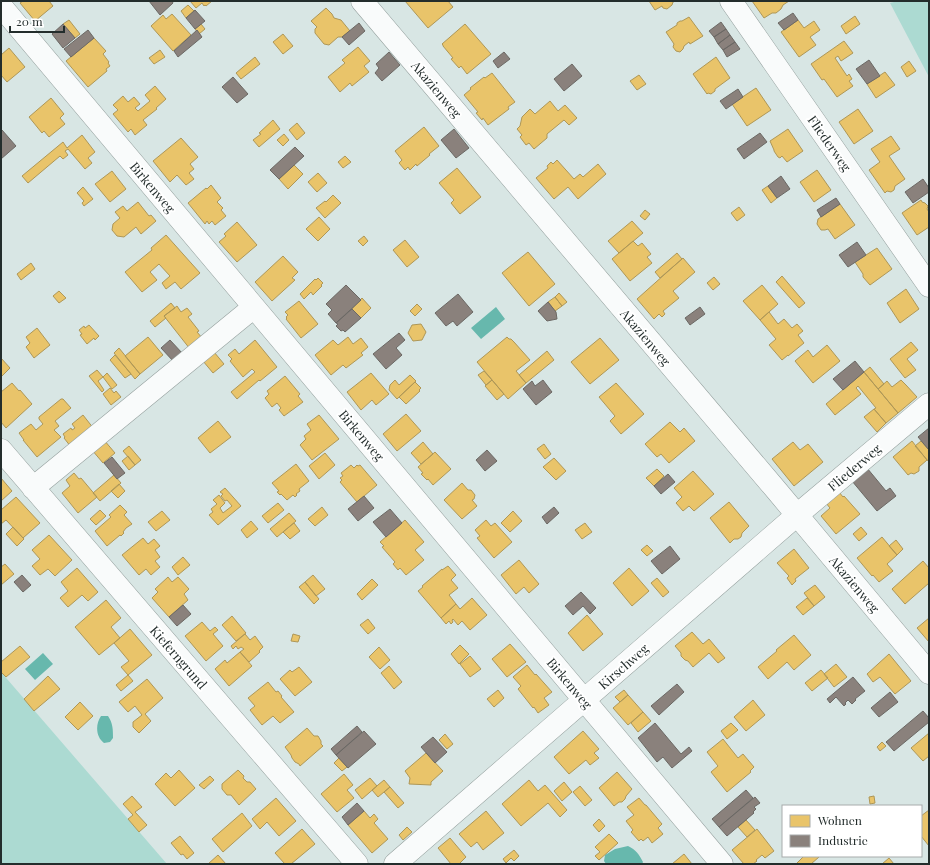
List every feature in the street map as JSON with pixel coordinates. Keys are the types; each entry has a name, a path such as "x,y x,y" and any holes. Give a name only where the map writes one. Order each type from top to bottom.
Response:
{"street":[{"name":"Akazienweg","path":"362,1 929,673"},
{"name":"Fliederweg","path":"731,1 929,286"},
{"name":"Birkenweg","path":"1,6 722,864"},
{"path":"33,488 254,307"},
{"name":"Fliederweg","path":"797,515 929,404"},
{"name":"Kieferngrund","path":"1,450 357,864"},
{"name":"Kirschweg","path":"395,864 797,515"}],"shaded area":[{"path":"898,1 929,1 929,77 890,3"},
{"path":"496,307 505,319 481,339 471,328"},
{"path":"43,653 53,664 35,680 25,669"},
{"path":"1,672 167,864 1,864"},
{"path":"101,716 108,716 111,721 113,738 110,742 104,743 99,738 97,727"},
{"path":"628,846 639,854 643,862 642,864 606,864 604,861 605,855 615,849"}],"building: Wohnen":[{"path":"23,1 49,1 53,6 35,21 20,3"},
{"path":"190,1 212,1 206,6 202,3 196,8"},
{"path":"405,1 448,1 453,7 428,28"},
{"path":"649,1 675,1 667,9 663,8 662,6 655,10"},
{"path":"752,1 789,1 776,13 772,13 764,18"},
{"path":"188,5 194,11 186,18 181,11"},
{"path":"326,8 334,18 341,20 350,31 342,37 338,37 329,45 324,44 315,33 315,29 317,27 311,21"},
{"path":"172,14 191,35 173,51 151,26 163,15 166,19"},
{"path":"855,16 860,24 846,34 841,26"},
{"path":"689,17 703,36 690,44 689,42 680,52 676,51 673,47 674,44 666,32 677,25 680,21"},
{"path":"69,20 80,34 75,38 63,24"},
{"path":"798,20 804,28 814,21 820,30 810,37 816,45 799,57 781,32"},
{"path":"201,24 205,29 199,34 195,29"},
{"path":"465,24 491,54 467,74 461,66 459,68 451,59 453,58 442,44"},
{"path":"283,34 293,46 283,54 273,42"},
{"path":"94,38 106,51 103,54 110,66 106,69 107,71 88,87 66,61"},
{"path":"844,41 853,53 841,61 838,56 835,58 847,76 849,74 852,79 849,81 853,86 837,97 824,79 822,80 811,64"},
{"path":"358,47 370,61 364,66 369,72 352,86 350,83 340,92 328,77 345,63 342,60"},
{"path":"9,48 25,67 7,82 1,75 1,55"},
{"path":"160,50 165,57 154,64 149,58"},
{"path":"255,57 260,64 241,79 236,73"},
{"path":"716,57 730,78 715,89 715,91 711,94 707,94 693,74"},
{"path":"909,61 916,71 907,77 901,67"},
{"path":"885,72 895,85 876,98 867,84"},
{"path":"492,73 515,102 508,107 509,109 488,125 483,118 482,120 476,113 478,112 464,95 484,77 485,78"},
{"path":"639,75 646,84 637,90 630,81"},
{"path":"155,86 166,99 156,108 157,109 143,120 147,125 135,135 131,129 128,132 113,114 118,110 113,105 123,96 128,102 134,97 140,104 135,108 138,111 150,101 145,95"},
{"path":"756,88 771,110 747,126 732,104"},
{"path":"51,98 64,114 60,118 65,124 49,137 44,131 42,133 29,117"},
{"path":"550,101 558,111 565,105 577,118 569,125 564,120 547,134 547,138 534,149 529,143 526,145 520,137 522,135 517,129 520,126 522,117 530,109 535,114"},
{"path":"858,109 873,131 854,144 839,122"},
{"path":"273,120 280,129 259,147 253,140 261,134 259,133"},
{"path":"297,123 305,133 297,140 289,130"},
{"path":"424,127 439,146 417,166 416,164 410,170 408,167 405,170 399,163 402,160 395,151"},
{"path":"788,129 803,151 787,162 782,156 780,158 778,157 770,141"},
{"path":"284,134 289,140 283,146 277,140"},
{"path":"82,135 95,152 88,158 92,163 85,169 68,149 65,151 68,155 63,159 60,156 28,183 22,176 63,142 67,148"},
{"path":"891,136 900,149 889,156 905,179 895,186 894,190 891,192 887,191 885,193 869,170 880,162 871,149"},
{"path":"181,138 198,157 190,164 194,169 189,173 194,179 186,185 177,175 170,182 153,161"},
{"path":"345,156 351,162 343,168 338,162"},
{"path":"557,160 574,179 580,174 583,177 598,164 606,174 578,199 568,187 554,199 536,178 548,168 547,166 551,162 553,164"},
{"path":"294,165 303,174 288,189 279,179"},
{"path":"457,168 481,197 460,214 451,203 454,200 439,183"},
{"path":"817,170 831,190 814,202 800,182"},
{"path":"112,171 126,189 110,202 95,184"},
{"path":"318,173 327,183 317,192 308,182"},
{"path":"211,185 221,198 217,202 223,208 221,210 226,216 215,225 212,221 209,224 207,221 205,224 188,203"},
{"path":"768,186 777,198 771,203 762,190"},
{"path":"83,187 93,199 84,206 82,203 84,201 77,193"},
{"path":"333,195 341,203 325,218 316,208 325,201 326,202"},
{"path":"921,200 928,206 929,227 917,235 902,213"},
{"path":"138,202 149,216 151,215 156,221 141,234 136,227 124,237 117,236 112,230 113,224 120,218 115,212 123,206 127,211"},
{"path":"840,204 855,225 835,239 828,229 821,230 817,224 818,219"},
{"path":"739,207 745,215 737,221 731,213"},
{"path":"645,210 650,214 645,220 640,216"},
{"path":"319,217 330,229 318,241 306,229"},
{"path":"632,221 643,233 619,253 608,241"},
{"path":"237,222 257,245 237,262 219,242 226,236 224,234"},
{"path":"166,235 200,273 181,289 175,282 166,289 162,283 170,276 159,264 150,272 157,280 142,292 125,272 152,250 151,248"},
{"path":"364,236 368,241 363,246 358,241"},
{"path":"405,240 419,257 407,267 393,250"},
{"path":"633,241 638,246 642,243 651,254 647,257 652,263 630,281 612,259"},
{"path":"877,248 892,269 870,285 863,277 863,274 855,262"},
{"path":"528,252 555,284 529,306 502,273"},
{"path":"677,253 682,259 660,278 655,272"},
{"path":"283,256 298,272 292,278 295,280 272,301 255,282"},
{"path":"683,258 695,272 673,291 679,298 663,311 665,314 662,317 659,314 654,319 637,299"},
{"path":"31,263 35,269 21,280 17,274"},
{"path":"782,276 805,303 799,308 776,282"},
{"path":"714,277 720,284 713,290 707,283"},
{"path":"318,278 323,283 321,285 322,286 313,295 311,292 304,299 300,294 315,279 316,280"},
{"path":"762,285 778,304 760,320 743,301"},
{"path":"906,289 919,309 900,323 887,303"},
{"path":"59,291 66,298 59,303 53,296"},
{"path":"559,293 567,302 562,306 555,297"},
{"path":"555,297 562,306 555,311 548,302"},
{"path":"362,298 371,308 361,318 352,309"},
{"path":"299,301 318,324 301,338 286,319 288,315 285,312"},
{"path":"171,303 175,308 164,316 166,318 155,327 150,321"},
{"path":"417,304 422,309 415,316 410,311"},
{"path":"177,306 181,312 187,308 192,314 188,317 199,331 197,332 203,339 190,349 164,316"},
{"path":"769,312 778,324 784,319 792,328 797,324 803,331 798,335 804,343 782,360 769,345 776,339 760,320"},
{"path":"421,324 426,332 422,340 413,341 408,333 412,325"},
{"path":"89,325 99,336 87,344 80,335 82,334 79,330 84,326 85,328"},
{"path":"37,328 50,345 34,358 26,347 30,343 26,337"},
{"path":"148,337 163,355 140,374 125,356"},
{"path":"348,337 353,344 361,338 368,347 361,353 363,355 346,368 343,365 331,375 315,355 333,340 338,345"},
{"path":"507,337 514,342 530,360 516,371 526,383 508,399 477,362"},
{"path":"600,338 619,360 590,384 571,362"},
{"path":"255,340 277,367 237,399 231,392 255,372 252,369 243,377 230,361 232,359 228,355 235,349 239,354"},
{"path":"911,342 918,350 907,359 916,370 905,378 890,359"},
{"path":"827,345 840,361 813,383 795,361 808,350 813,357"},
{"path":"119,348 140,374 135,379 114,353"},
{"path":"547,351 554,360 526,383 519,375"},
{"path":"214,352 224,364 213,373 203,361"},
{"path":"115,355 131,374 125,378 110,360"},
{"path":"1,358 10,368 1,377"},
{"path":"870,367 884,384 878,389 864,372"},
{"path":"97,370 103,377 98,381 104,390 102,392 89,376"},
{"path":"484,371 492,380 486,385 478,375"},
{"path":"864,372 898,413 886,423 858,386 856,388 861,394 835,415 826,404"},
{"path":"107,373 117,385 112,389 103,377"},
{"path":"371,373 389,394 376,405 372,400 361,410 347,392"},
{"path":"410,375 416,381 397,399 389,390 390,385 395,380 399,385"},
{"path":"285,376 300,394 298,396 303,402 284,416 279,410 281,408 277,403 272,407 265,398 269,394 267,391"},
{"path":"492,380 504,394 497,400 485,386"},
{"path":"901,380 917,397 898,413 878,389 887,381 892,387"},
{"path":"415,382 421,388 419,390 420,391 406,404 399,397"},
{"path":"12,383 32,404 6,428 1,422 1,392"},
{"path":"616,383 644,414 621,434 610,421 615,416 599,397"},
{"path":"110,388 114,393 116,391 121,397 111,405 103,394"},
{"path":"63,399 71,408 55,421 59,426 54,430 61,437 37,457 19,433 31,424 36,430 43,424 39,417"},
{"path":"874,409 886,423 877,432 864,417"},
{"path":"406,414 421,431 397,451 383,434"},
{"path":"83,415 94,429 71,447 64,438 65,437 63,434 71,428 72,430 75,428 72,424"},
{"path":"319,415 339,439 312,460 300,445 306,439 304,436 311,430 307,424"},
{"path":"218,421 231,437 210,453 198,438"},
{"path":"670,422 680,432 684,428 695,441 669,463 661,454 657,457 645,444"},
{"path":"104,440 115,453 103,463 92,450"},
{"path":"912,441 927,460 919,467 919,471 908,475 893,457"},
{"path":"921,441 929,450 929,462 915,446"},
{"path":"423,442 433,454 421,464 411,453"},
{"path":"793,442 800,450 808,444 823,462 794,486 772,459"},
{"path":"544,444 551,454 545,459 537,449"},
{"path":"129,446 141,460 135,465 123,451"},
{"path":"435,452 451,469 433,485 421,474 423,473 418,467"},
{"path":"325,453 335,465 319,479 309,466"},
{"path":"128,456 135,465 129,470 122,461"},
{"path":"554,458 566,471 556,480 543,467"},
{"path":"296,464 309,481 299,489 300,491 295,497 293,495 287,500 277,492 279,491 272,483"},
{"path":"351,465 354,468 357,465 360,465 377,485 357,502 340,482 342,480 340,478 343,476 341,473"},
{"path":"657,469 664,476 654,486 646,478"},
{"path":"693,471 714,494 694,511 689,506 683,511 676,503 682,497 674,488"},
{"path":"74,473 79,479 81,478 97,497 78,513 62,493 70,486 66,480"},
{"path":"114,475 121,483 100,501 93,493"},
{"path":"1,478 12,491 1,501"},
{"path":"462,483 475,495 474,499 472,500 477,506 462,519 444,500"},
{"path":"119,484 125,491 118,498 111,491"},
{"path":"225,488 241,506 218,525 209,515 213,512 211,509 217,504 213,500 219,495 225,503 220,508 223,513 232,506 221,496 223,494 220,492"},
{"path":"839,492 860,514 836,534 821,516 830,508 826,503"},
{"path":"16,497 40,523 23,538 6,520 1,524 1,510"},
{"path":"729,502 749,526 742,533 741,537 734,539 730,543 710,518"},
{"path":"278,503 284,510 268,523 262,516"},
{"path":"120,505 127,512 124,515 132,524 126,528 121,536 120,535 107,546 95,531 111,517 109,515"},
{"path":"322,507 328,515 315,526 308,519"},
{"path":"100,510 106,516 96,525 90,519"},
{"path":"162,511 170,520 156,531 148,522"},
{"path":"513,511 522,521 510,532 501,523"},
{"path":"289,513 296,521 277,537 270,529"},
{"path":"405,520 424,542 415,550 424,560 406,575 400,568 398,570 393,564 395,562 382,547 384,546 380,542"},
{"path":"486,520 491,526 495,523 512,542 494,558 477,538 480,536 475,530"},
{"path":"251,521 258,529 247,538 241,530"},
{"path":"294,523 300,531 290,539 283,532"},
{"path":"585,523 592,532 582,539 575,530"},
{"path":"13,527 24,539 17,546 6,534"},
{"path":"861,527 867,534 859,541 853,534"},
{"path":"49,535 72,560 55,576 48,569 40,575 32,566 40,559 32,550"},
{"path":"882,537 897,555 887,564 893,571 879,582 857,558"},
{"path":"143,538 148,544 154,539 160,546 155,550 160,557 155,561 160,567 151,575 146,569 139,575 122,555"},
{"path":"896,540 903,549 897,555 889,546"},
{"path":"647,545 653,551 647,556 641,550"},
{"path":"794,549 809,568 795,579 796,581 792,585 787,578 789,576 777,563"},
{"path":"183,557 190,565 178,575 172,567"},
{"path":"519,560 539,584 529,593 524,587 516,594 501,575"},
{"path":"923,561 929,568 929,583 905,604 892,589"},
{"path":"5,564 14,574 1,585 1,567"},
{"path":"448,566 456,575 451,580 458,588 449,595 456,604 441,618 418,591 442,569"},
{"path":"77,568 98,592 88,601 82,595 68,607 60,598 68,591 61,582"},
{"path":"629,568 649,591 632,606 613,583"},
{"path":"313,575 325,589 316,596 305,582"},
{"path":"168,577 172,582 178,577 189,589 184,594 188,600 169,617 152,598 158,592 155,589"},
{"path":"657,578 669,592 663,597 651,583"},
{"path":"372,579 378,585 362,600 357,594"},
{"path":"305,582 319,599 314,604 299,587"},
{"path":"815,585 825,597 814,606 804,593"},
{"path":"472,598 487,615 470,630 462,621 458,625 453,619 451,624 449,621 446,624 441,618 456,604 460,609"},
{"path":"807,598 814,606 803,615 796,607"},
{"path":"106,600 121,618 111,627 120,638 99,655 75,627"},
{"path":"587,615 603,634 583,651 568,633"},
{"path":"232,616 246,633 236,641 222,625"},
{"path":"929,618 929,642 917,628"},
{"path":"368,619 375,628 368,634 360,625"},
{"path":"202,622 210,631 215,627 218,630 213,634 223,646 206,661 185,636"},
{"path":"130,629 152,655 128,675 121,667 129,661 114,643"},
{"path":"692,632 703,644 709,639 725,658 718,663 709,653 693,667 681,656 681,653 675,646"},
{"path":"245,634 250,640 255,636 263,647 259,651 260,652 249,662 240,652 244,649 241,647 238,649 236,646 233,649 231,646"},
{"path":"293,634 300,636 298,642 291,641"},
{"path":"794,635 811,655 794,670 787,662 768,679 758,667"},
{"path":"510,644 526,662 507,677 492,659"},
{"path":"460,645 469,654 459,664 451,654"},
{"path":"20,646 30,657 6,677 1,672 1,662"},
{"path":"379,647 390,660 380,669 369,657"},
{"path":"240,652 252,666 229,686 215,669 225,660 227,663"},
{"path":"889,654 911,681 895,694 880,677 873,682 867,674"},
{"path":"470,656 481,669 470,677 460,664"},
{"path":"836,664 847,677 834,687 824,674"},
{"path":"527,665 552,692 544,698 549,705 538,713 518,689 521,686 513,677"},
{"path":"389,666 402,682 394,689 381,673"},
{"path":"299,667 312,682 295,696 280,679 290,670 292,672"},
{"path":"821,670 828,678 812,691 805,683"},
{"path":"128,675 133,681 121,691 116,685"},
{"path":"48,676 60,689 34,711 24,699"},
{"path":"147,679 163,698 145,714 151,721 139,733 133,727 133,722 142,715 135,706 128,712 119,702"},
{"path":"268,682 276,692 278,691 282,696 281,697 294,712 280,723 273,716 262,725 250,710 255,706 248,698"},
{"path":"498,690 504,698 494,707 487,699"},
{"path":"624,690 628,695 620,702 615,697"},
{"path":"628,695 643,712 628,725 613,708"},
{"path":"753,700 765,715 746,731 734,717"},
{"path":"80,702 93,716 78,730 65,717"},
{"path":"643,712 651,721 638,732 631,723"},
{"path":"731,723 738,730 727,739 721,731"},
{"path":"307,728 314,736 318,736 323,746 300,766 295,762 285,747"},
{"path":"583,731 599,749 594,753 599,758 590,765 586,760 569,774 554,757"},
{"path":"929,733 929,756 923,761 911,748"},
{"path":"445,734 453,744 447,749 439,740"},
{"path":"723,739 738,758 743,754 754,767 750,771 751,772 727,792 711,772 718,766 707,752"},
{"path":"882,742 886,746 880,751 877,747"},
{"path":"426,753 443,771 431,782 431,785 409,784 410,778 405,771"},
{"path":"339,758 347,767 342,771 334,763"},
{"path":"179,770 195,788 175,806 155,784 166,773 171,778"},
{"path":"238,770 244,776 243,778 247,782 250,782 256,789 239,805 231,795 227,795 222,789 222,784"},
{"path":"617,772 632,789 622,802 619,802 614,806 599,788"},
{"path":"344,774 353,785 347,790 354,798 337,812 321,794"},
{"path":"210,776 214,780 204,789 199,785"},
{"path":"370,778 377,786 362,799 355,790"},
{"path":"384,780 390,787 378,797 372,790"},
{"path":"529,780 538,791 545,785 567,810 560,817 548,803 521,826 502,804"},
{"path":"564,782 572,792 562,801 554,791"},
{"path":"580,786 592,800 585,806 573,792"},
{"path":"390,787 404,803 398,808 384,792"},
{"path":"132,796 142,807 135,812 147,825 139,832 128,819 133,815 123,804"},
{"path":"874,796 875,803 870,804 869,797"},
{"path":"276,798 296,821 279,836 267,822 260,829 252,819"},
{"path":"639,798 662,824 658,828 663,834 652,843 648,837 643,841 641,839 639,841 631,832 633,830 626,821 634,815 627,807"},
{"path":"929,810 929,846 922,837 922,815"},
{"path":"364,811 370,818 374,814 378,819 374,823 388,839 372,853 348,825"},
{"path":"486,811 504,833 483,850 477,842 471,847 459,834"},
{"path":"242,813 252,826 223,852 212,839"},
{"path":"599,819 605,826 599,832 593,825"},
{"path":"746,820 755,830 747,837 738,827"},
{"path":"407,827 412,832 403,840 399,835"},
{"path":"302,829 315,844 291,864 285,864 275,853"},
{"path":"757,829 774,851 765,858 762,855 753,864 744,864 732,850"},
{"path":"609,834 618,843 599,860 595,856 600,852 595,847"},
{"path":"180,836 194,853 187,859 183,854 181,855 171,843"},
{"path":"450,838 466,857 459,864 451,864 438,848"},
{"path":"514,850 519,856 514,861 511,858 506,863 503,859"},
{"path":"684,854 692,864 672,864"},
{"path":"218,855 226,864 208,864"},
{"path":"803,857 819,857 811,864 797,863"},
{"path":"889,858 894,864 882,864"}],"building: Industrie":[{"path":"149,1 172,1 173,3 160,15"},
{"path":"195,10 205,21 195,29 186,18"},
{"path":"793,13 798,20 784,30 778,23"},
{"path":"721,22 726,29 714,37 709,31"},
{"path":"359,23 365,31 349,45 342,37"},
{"path":"63,24 75,38 63,48 52,34"},
{"path":"726,29 730,35 718,44 714,37"},
{"path":"88,30 94,38 71,57 64,49"},
{"path":"197,30 202,37 178,57 174,51"},
{"path":"730,35 735,42 723,50 718,44"},
{"path":"735,42 740,49 727,57 723,50"},
{"path":"389,52 400,65 382,81 375,73 379,68 376,64"},
{"path":"504,52 510,59 498,68 493,61"},
{"path":"869,60 880,76 867,84 856,69"},
{"path":"572,64 582,76 564,91 554,79"},
{"path":"233,77 248,94 237,103 222,87"},
{"path":"738,89 743,97 726,109 720,101"},
{"path":"454,129 469,148 456,158 441,140"},
{"path":"2,130 16,146 1,159 1,132"},
{"path":"760,133 767,142 744,159 737,149"},
{"path":"295,147 304,156 279,179 270,170"},
{"path":"781,176 790,189 777,198 768,186"},
{"path":"923,179 929,188 929,192 913,203 905,192"},
{"path":"836,198 840,204 821,217 817,210"},
{"path":"857,242 866,255 848,267 839,255"},
{"path":"346,285 361,300 336,323 328,314 332,310 326,304"},
{"path":"458,294 473,312 457,326 453,321 446,326 435,313"},
{"path":"548,302 556,312 557,319 547,321 538,311"},
{"path":"700,307 705,314 690,325 685,318"},
{"path":"352,309 361,318 345,332 343,330 341,331 336,326 338,324 336,323"},
{"path":"399,333 405,340 396,348 402,355 386,369 373,354"},
{"path":"170,340 183,354 174,362 161,348"},
{"path":"855,361 864,372 843,390 833,379"},
{"path":"543,380 552,392 536,405 523,389 532,381 535,386"},
{"path":"929,428 929,450 918,437"},
{"path":"487,450 497,461 485,471 476,460"},
{"path":"112,457 125,473 117,479 104,463"},
{"path":"867,468 886,491 890,488 896,496 877,511 852,481"},
{"path":"668,474 675,482 661,494 654,486"},
{"path":"364,496 374,508 358,521 348,509"},
{"path":"554,507 559,513 547,524 542,517"},
{"path":"390,509 402,523 386,537 373,522"},
{"path":"670,546 680,559 662,574 651,561"},
{"path":"22,575 31,585 23,592 14,582"},
{"path":"581,592 596,608 590,614 583,606 573,615 565,606"},
{"path":"183,605 191,614 177,626 169,617"},
{"path":"853,677 865,691 855,699 856,700 852,704 848,700 844,706 836,697 830,703 827,699"},
{"path":"677,684 684,692 659,715 651,706"},
{"path":"890,692 898,702 879,717 871,708"},
{"path":"923,711 929,718 929,722 894,751 886,742"},
{"path":"655,723 681,754 689,747 692,751 672,768 663,757 657,762 638,738"},
{"path":"357,726 362,732 336,755 331,749"},
{"path":"364,731 376,744 348,768 336,755"},
{"path":"433,737 447,752 435,763 421,747"},
{"path":"746,790 753,798 719,827 712,819"},
{"path":"755,797 760,803 754,807 756,809 753,812 754,813 727,836 719,827"},
{"path":"357,803 364,811 348,825 342,817"}]}
